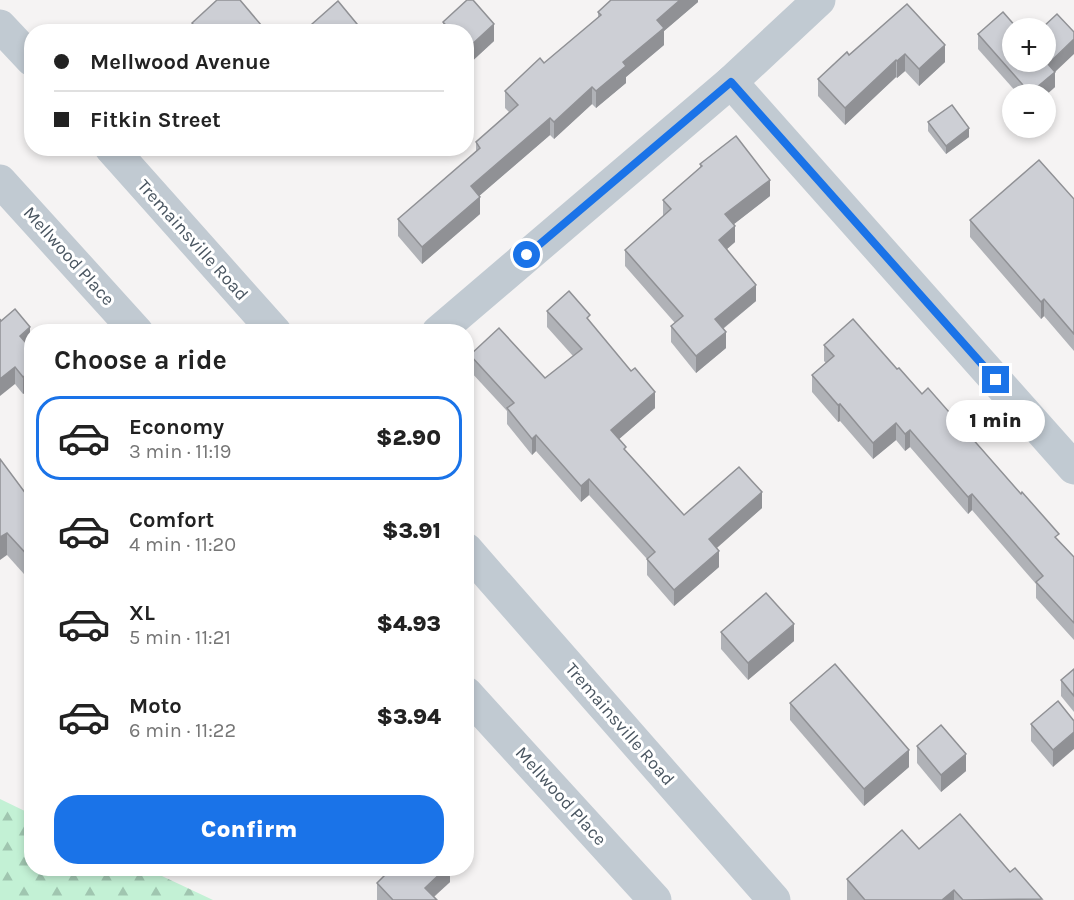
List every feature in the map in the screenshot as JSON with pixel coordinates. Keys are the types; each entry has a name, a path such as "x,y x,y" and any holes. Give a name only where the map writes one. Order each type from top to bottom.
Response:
{"street":[{"path":"447,324 731,82 819,0"},
{"path":"0,26 24,52"},
{"path":"731,82 1074,468"},
{"name":"Tremainsville Road","path":"118,156 268,324"},
{"name":"Mellwood Place","path":"0,181 130,324"},
{"name":"Tremainsville Road","path":"474,558 774,900"},
{"name":"Mellwood Place","path":"474,702 655,900"}],"green space":[{"path":"0,799 24,811 24,876 162,876 213,900 0,900"}],"building":[{"path":"217,0 240,0 260,24 193,24"},
{"path":"467,0 473,0 494,24 474,42 474,24 445,24 443,22"},
{"path":"611,0 680,0 657,20 664,28 623,62 626,66 596,91 592,87 554,122 550,118 471,186 480,197 422,247 398,219 471,156 474,156 480,148 476,142 518,105 505,91 540,58 544,63 601,15 598,12"},
{"path":"338,1 357,24 312,24"},
{"path":"907,4 945,45 919,69 905,54 845,108 818,79 847,52 849,55"},
{"path":"1003,12 1008,18 1002,18 1002,61 978,34"},
{"path":"1057,14 1074,32 1074,39 1056,56 1056,18 1053,18"},
{"path":"1011,72 1055,72 1041,84 1022,84"},
{"path":"952,105 969,128 946,146 928,122"},
{"path":"736,136 770,180 725,214 735,226 719,240 756,285 715,319 726,332 696,356 671,326 683,316 625,250 671,209 663,200 702,166 700,164"},
{"path":"1039,160 1074,199 1074,334 1044,299 1041,302 970,220"},
{"path":"569,291 590,315 587,318 631,371 635,368 655,392 611,430 626,447 624,449 684,515 739,467 762,492 709,539 719,551 674,590 647,559 655,552 589,479 581,486 536,435 532,439 507,408 514,403 474,359 474,351 499,328 545,378 582,349 547,311"},
{"path":"15,309 28,324 24,324 24,332 20,336 24,341 23,377 15,367 0,379 0,319 1,321"},
{"path":"853,319 922,394 928,388 1059,534 1055,537 1074,557 1074,623 1036,582 1043,576 972,494 968,497 910,430 905,434 896,423 873,443 812,375 834,356 824,345"},
{"path":"0,459 24,491 24,551 7,533 0,537"},
{"path":"766,593 794,624 748,663 721,632"},
{"path":"835,664 909,750 864,789 790,703"},
{"path":"1074,669 1074,696 1061,680"},
{"path":"1058,701 1074,721 1074,732 1053,750 1031,724"},
{"path":"941,725 966,754 941,775 917,746"},
{"path":"960,814 1010,872 1015,868 1042,899 963,900 954,890 942,900 865,900 847,879 902,830 919,849"},
{"path":"384,876 438,876 425,888 437,900 393,900 377,883"}],"route":[{"path":"527,255 731,82 996,380"}]}
